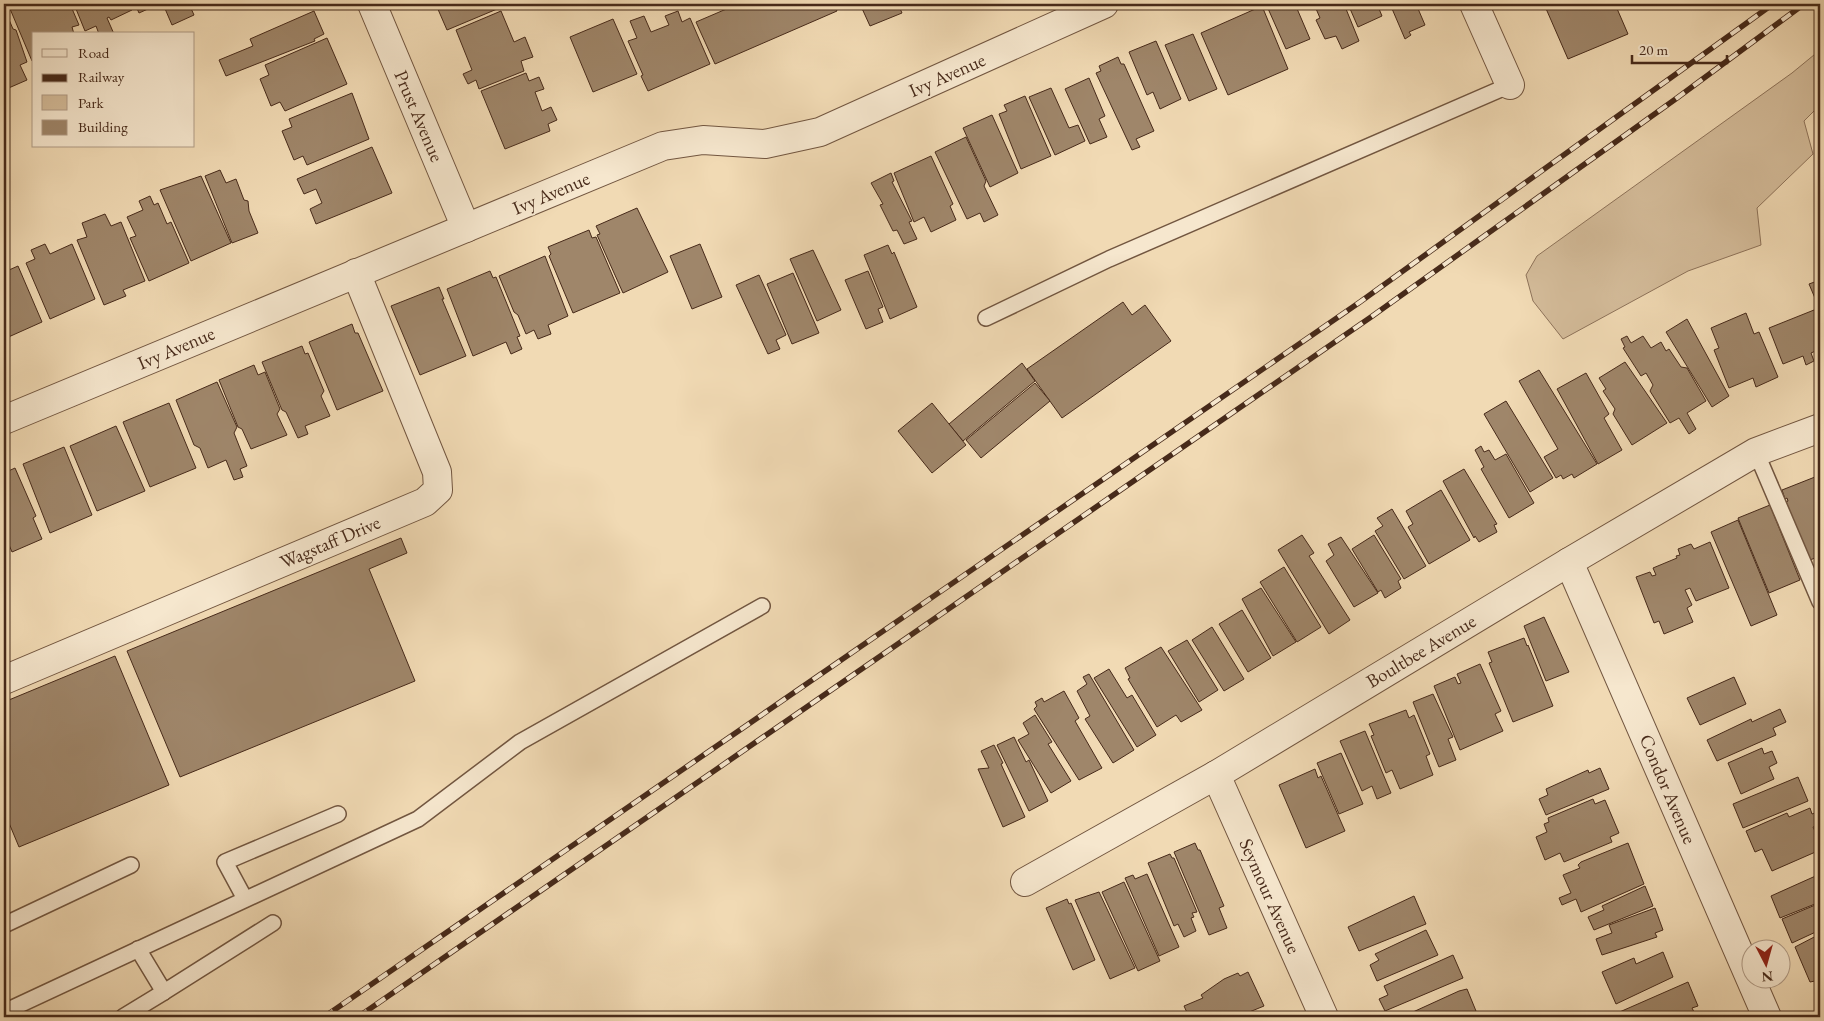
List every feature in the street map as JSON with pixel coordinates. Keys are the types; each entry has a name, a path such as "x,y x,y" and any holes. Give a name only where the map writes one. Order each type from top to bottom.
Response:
{"street":[{"name":"Prust Avenue","path":"372,4 466,228"},
{"name":"Ivy Avenue","path":"4,420 663,146 703,140 765,144 820,132 1104,4"},
{"path":"1474,4 1510,85"},
{"name":"Wagstaff Drive","path":"4,680 425,502 438,490 437,472 356,273"},
{"name":"Boultbee Avenue","path":"1025,882 1216,775 1569,562 1756,452 1820,428"},
{"name":"Condor Avenue","path":"1569,562 1767,1017"},
{"name":"Seymour Avenue","path":"1216,775 1324,1017"}],"lane":[{"path":"986,318 1110,259 1510,85"},
{"path":"1756,452 1820,602"},
{"path":"4,1012 418,818 520,742 762,606"},
{"path":"245,899 225,862 338,814"},
{"path":"4,925 131,865"},
{"path":"123,1017 273,923"},
{"path":"138,949 164,992"}],"green space":[{"path":"1820,50 1820,105 1804,121 1813,154 1757,208 1761,245 1688,271 1563,339 1533,301 1526,275 1537,256 1792,73"}],"building":[{"path":"8,4 70,4 79,25 72,27 73,32 32,32 32,61"},
{"path":"74,4 129,4 132,10 111,20 109,17 107,18 113,32 98,32 96,26 85,31"},
{"path":"135,4 159,4 139,13"},
{"path":"163,4 189,4 194,15 172,25"},
{"path":"443,4 509,4 447,30 437,7"},
{"path":"738,4 834,4 837,11 715,64 696,22"},
{"path":"860,4 898,4 902,13 870,26"},
{"path":"1266,4 1295,4 1310,39 1286,49"},
{"path":"1314,4 1344,4 1359,41 1342,49 1336,36 1325,39 1316,20 1320,18"},
{"path":"1348,4 1377,4 1382,16 1358,27"},
{"path":"1390,4 1416,4 1425,25 1409,32 1411,35 1405,39"},
{"path":"1544,4 1615,4 1628,34 1568,59"},
{"path":"1262,6 1288,69 1228,95 1201,33"},
{"path":"4,8 13,29 16,30 27,62 20,65 27,80 4,90"},
{"path":"314,11 324,34 314,39 315,41 226,76 219,60 253,46 250,39"},
{"path":"501,11 514,42 525,37 533,57 521,61 524,71 479,89 476,80 468,84 463,74 472,70 456,30"},
{"path":"678,11 682,22 690,18 710,64 648,91 628,41 637,38 630,21 644,16 651,32 669,25 665,16"},
{"path":"613,19 637,74 593,92 570,37"},
{"path":"1193,34 1217,89 1189,101 1165,45"},
{"path":"327,38 347,84 285,111 280,102 271,106 260,79 269,75 265,65"},
{"path":"1156,41 1181,99 1160,109 1153,92 1147,95 1129,52"},
{"path":"1118,57 1121,64 1124,64 1154,131 1136,139 1140,147 1132,150 1096,73 1101,71 1099,66"},
{"path":"526,73 529,81 539,77 544,89 535,92 542,111 551,107 557,120 548,124 550,131 505,149 481,91"},
{"path":"1089,78 1105,116 1099,119 1107,137 1090,144 1065,89"},
{"path":"1051,88 1069,128 1078,125 1085,141 1055,155 1029,97"},
{"path":"352,93 369,139 307,165 303,156 294,160 282,131 292,127 289,119"},
{"path":"1025,96 1051,156 1021,169 999,114 1007,111 1004,105"},
{"path":"992,115 1018,173 990,187 963,128"},
{"path":"966,137 986,181 984,186 998,215 984,222 980,213 967,219 935,152"},
{"path":"372,147 392,193 316,224 310,209 322,203 316,189 304,194 297,179"},
{"path":"931,156 953,204 950,206 956,220 931,232 924,217 914,222 894,173"},
{"path":"220,170 226,183 236,179 244,200 248,201 249,211 258,233 232,243 205,176"},
{"path":"891,173 894,181 892,182 912,221 909,222 917,239 904,244 897,230 893,231 880,205 883,204 871,183"},
{"path":"201,176 231,243 191,261 160,190"},
{"path":"150,196 154,205 158,203 167,224 171,222 189,263 149,281 130,238 136,236 127,217 143,210 139,201"},
{"path":"637,208 668,272 623,293 597,235 600,234 596,226"},
{"path":"105,214 111,226 121,222 145,281 123,290 126,296 104,305 77,240 87,237 82,223"},
{"path":"589,230 592,238 596,237 620,293 573,313 549,256 551,254 548,247"},
{"path":"45,244 50,254 72,244 95,299 50,319 26,263 35,259 31,250"},
{"path":"700,244 722,297 692,309 670,256"},
{"path":"888,245 892,254 894,252 917,307 890,319 864,255"},
{"path":"813,250 841,310 817,321 790,259"},
{"path":"545,256 568,316 548,325 551,334 538,339 534,330 526,334 518,315 514,312 499,276"},
{"path":"4,261 9,270 18,266 42,322 4,339"},
{"path":"490,271 493,278 496,277 520,336 517,337 522,349 511,354 506,342 473,356 447,289"},
{"path":"868,271 883,307 878,309 883,322 866,329 845,280"},
{"path":"793,273 819,333 792,344 767,284"},
{"path":"759,275 786,335 776,340 780,349 768,354 736,285"},
{"path":"1820,280 1820,310 1809,284"},
{"path":"439,287 444,299 442,299 466,356 420,375 391,306"},
{"path":"1123,302 1132,315 1145,305 1171,341 1062,418 1027,369"},
{"path":"1814,310 1820,327 1820,349 1811,353 1814,361 1806,365 1803,356 1783,364 1769,328"},
{"path":"1746,313 1754,334 1759,332 1778,377 1756,387 1753,378 1729,388 1714,350 1719,348 1711,328"},
{"path":"1687,319 1729,396 1712,407 1666,332"},
{"path":"352,324 355,333 358,333 383,391 337,410 309,342"},
{"path":"1627,336 1631,343 1643,336 1651,348 1661,342 1666,351 1669,349 1681,367 1687,368 1706,401 1687,413 1696,429 1689,434 1679,418 1670,423 1650,391 1653,385 1646,373 1641,376 1623,348 1625,347 1621,339"},
{"path":"302,346 305,354 308,353 324,391 321,396 330,416 305,426 308,434 298,438 286,412 282,410 262,362"},
{"path":"1625,362 1667,423 1632,445 1613,414 1615,409 1603,391 1606,389 1599,378"},
{"path":"1022,363 1035,381 963,441 949,424"},
{"path":"254,365 258,375 265,372 280,409 277,414 287,435 251,449 242,429 238,427 219,380"},
{"path":"1539,370 1597,464 1574,478 1572,474 1563,479 1561,475 1556,478 1544,457 1558,449 1519,381"},
{"path":"1586,373 1609,414 1604,418 1622,450 1598,464 1557,389"},
{"path":"217,382 237,427 234,433 247,466 240,469 243,477 234,480 226,460 208,468 200,448 194,445 176,400"},
{"path":"1035,383 1050,401 981,458 966,440"},
{"path":"1506,401 1553,478 1530,492 1484,414"},
{"path":"169,403 196,468 150,487 123,422"},
{"path":"932,403 966,445 932,473 898,431"},
{"path":"116,426 145,491 97,511 70,446"},
{"path":"1481,446 1484,452 1489,450 1495,460 1506,454 1534,503 1509,518 1481,469 1484,467 1475,450"},
{"path":"64,447 92,515 50,533 23,464"},
{"path":"15,468 36,516 33,518 42,539 12,552 4,533 4,473"},
{"path":"1464,469 1497,524 1494,525 1497,532 1479,542 1475,536 1474,538 1443,481"},
{"path":"1820,475 1820,556 1810,560 1786,502 1788,501 1787,498 1785,499 1782,490"},
{"path":"1441,490 1470,540 1429,564 1408,527 1413,524 1406,511"},
{"path":"1770,505 1800,580 1769,593 1738,518"},
{"path":"1392,509 1426,566 1404,579 1375,531 1383,526 1377,518"},
{"path":"1738,520 1777,615 1751,626 1711,532"},
{"path":"1302,535 1314,553 1309,556 1350,620 1329,634 1278,550"},
{"path":"1374,535 1401,579 1398,581 1401,588 1385,598 1381,590 1378,592 1352,549"},
{"path":"1341,537 1378,593 1354,607 1326,561 1334,555 1328,544"},
{"path":"401,538 407,553 369,569 415,681 180,777 127,651"},
{"path":"1710,542 1729,588 1696,601 1690,588 1685,590 1692,605 1687,608 1693,622 1664,634 1659,621 1654,623 1636,577 1650,572 1652,576 1656,575 1653,568 1677,558 1676,556 1680,555 1678,549 1691,544 1694,549"},
{"path":"1284,567 1321,627 1297,642 1260,582"},
{"path":"1261,588 1296,642 1273,656 1242,599"},
{"path":"1242,610 1271,658 1248,672 1219,624"},
{"path":"1544,617 1569,672 1546,681 1524,626"},
{"path":"1212,627 1244,679 1224,691 1192,640"},
{"path":"1524,638 1553,706 1513,722 1489,663 1492,662 1488,652"},
{"path":"1187,640 1218,690 1199,702 1168,651"},
{"path":"1161,647 1202,710 1181,722 1176,715 1157,727 1128,679 1130,678 1125,668"},
{"path":"115,656 169,785 19,847 4,811 4,702"},
{"path":"1480,664 1501,711 1495,714 1503,731 1460,750 1434,686 1455,677 1458,684 1461,683 1457,674"},
{"path":"1109,669 1127,698 1132,695 1156,735 1137,747 1094,678"},
{"path":"1089,674 1134,750 1113,763 1085,719 1090,716 1077,691 1087,684 1083,677"},
{"path":"1734,677 1746,704 1700,725 1687,698"},
{"path":"1064,691 1079,718 1075,721 1102,768 1079,780 1034,709 1037,706 1035,702 1042,698 1044,702"},
{"path":"1433,694 1453,737 1448,739 1456,760 1439,767 1413,702"},
{"path":"1780,709 1786,722 1773,728 1776,735 1717,761 1707,740 1751,719 1752,722"},
{"path":"1406,710 1409,718 1414,715 1430,754 1426,756 1433,775 1400,789 1392,770 1386,773 1371,736 1374,735 1369,724"},
{"path":"1035,715 1052,742 1048,744 1071,781 1051,793 1018,740 1029,734 1023,723"},
{"path":"1365,731 1391,793 1377,799 1372,786 1362,791 1340,741"},
{"path":"1014,737 1026,762 1029,760 1048,801 1029,811 997,745"},
{"path":"994,745 1025,817 1003,827 978,769 989,768 981,751"},
{"path":"1762,748 1764,754 1772,751 1777,763 1769,767 1774,779 1741,794 1728,763"},
{"path":"1341,753 1363,804 1339,814 1317,763"},
{"path":"1600,768 1609,789 1546,815 1539,799 1548,795 1546,789 1588,770 1589,773"},
{"path":"1315,769 1318,778 1321,776 1345,831 1306,848 1279,785"},
{"path":"1798,777 1808,801 1743,828 1733,804"},
{"path":"1593,799 1595,804 1605,800 1619,833 1610,837 1612,842 1564,862 1560,853 1545,860 1536,837 1547,832 1544,824 1549,822 1548,818"},
{"path":"1810,808 1812,814 1820,811 1820,824 1813,827 1820,842 1820,850 1772,871 1762,849 1755,852 1746,831 1787,813 1789,817"},
{"path":"1195,843 1198,850 1200,850 1224,906 1219,908 1227,928 1209,935 1174,852"},
{"path":"1628,843 1644,884 1581,912 1576,899 1562,905 1559,898 1571,893 1563,875 1580,868 1578,865 1581,862"},
{"path":"1170,854 1174,858 1197,912 1192,913 1194,917 1191,918 1196,931 1184,937 1178,924 1174,926 1148,863"},
{"path":"1147,874 1179,947 1159,956 1125,878 1133,875 1135,879"},
{"path":"1820,874 1820,902 1780,918 1771,896"},
{"path":"1124,882 1160,961 1138,971 1102,892"},
{"path":"1645,886 1653,906 1594,930 1588,917 1604,910 1602,906"},
{"path":"1099,892 1135,968 1110,979 1075,900"},
{"path":"1414,896 1426,924 1359,951 1348,927"},
{"path":"1067,899 1069,904 1071,903 1095,960 1073,970 1046,908"},
{"path":"1820,903 1820,930 1792,943 1792,938 1790,938 1782,919"},
{"path":"1655,908 1663,930 1655,933 1657,937 1602,955 1596,939 1612,933 1609,925"},
{"path":"1426,930 1438,955 1377,981 1370,965 1379,960 1375,954"},
{"path":"1820,934 1820,980 1810,982 1795,947"},
{"path":"1663,952 1673,977 1616,1004 1602,972 1634,958 1636,964"},
{"path":"1453,955 1463,978 1385,1011 1379,999 1388,995 1384,986"},
{"path":"1248,972 1264,1006 1237,1017 1189,1017 1184,1006 1203,998 1201,995 1224,979 1238,973 1240,976"},
{"path":"1688,982 1698,1006 1692,1008 1696,1016 1702,1014 1703,1017 1617,1017 1615,1014"},
{"path":"1467,989 1476,1011 1464,1017 1402,1017 1459,991"}],"railway":[{"path":"324,1017 1360,302 1773,4"},
{"path":"358,1017 1371,317 1677,98 1804,4"}]}
